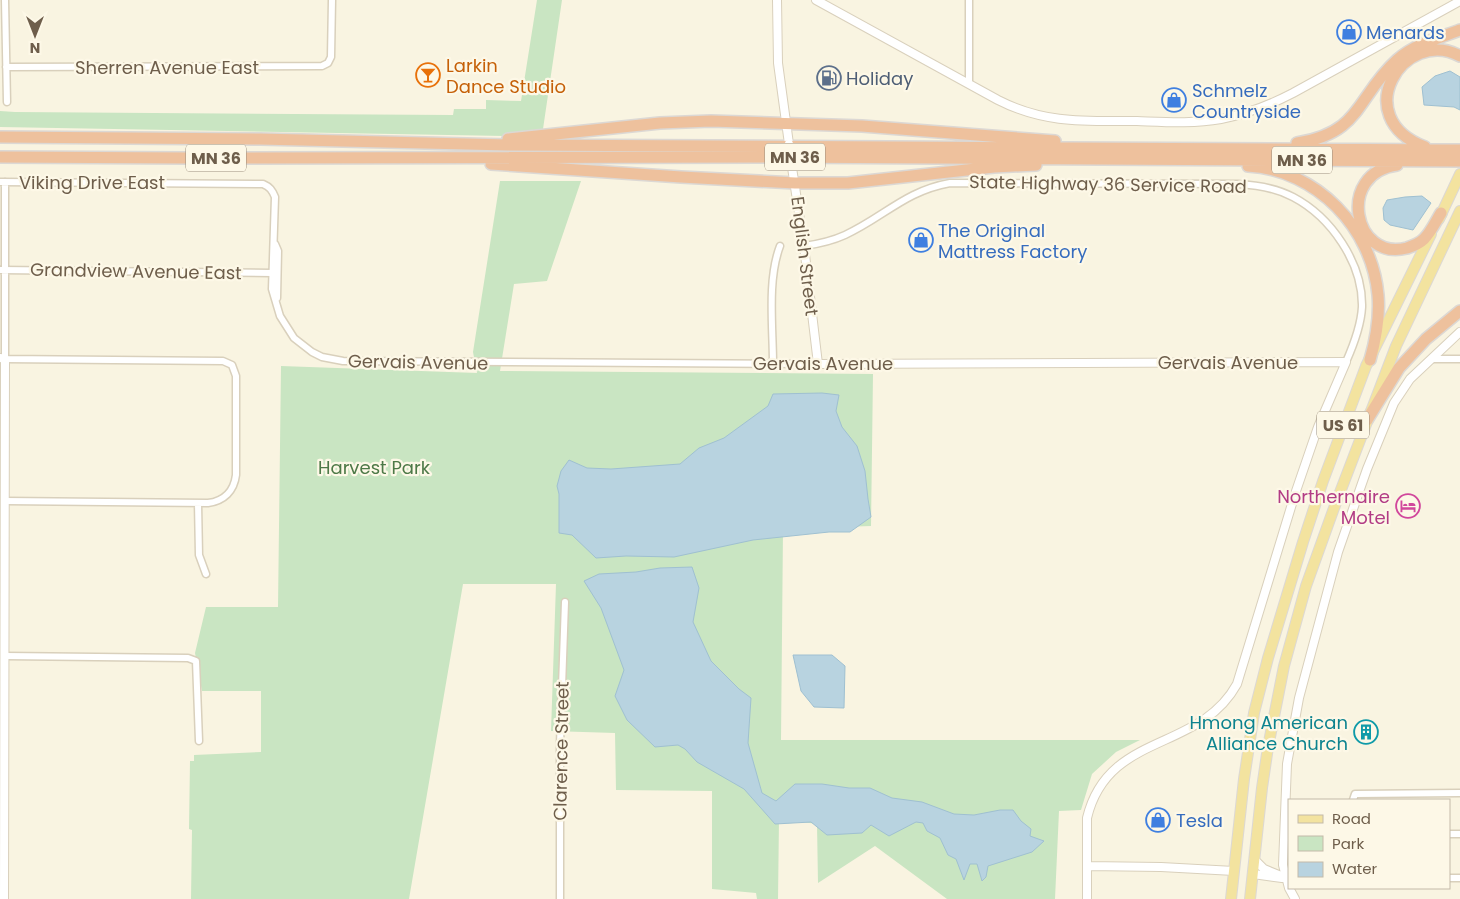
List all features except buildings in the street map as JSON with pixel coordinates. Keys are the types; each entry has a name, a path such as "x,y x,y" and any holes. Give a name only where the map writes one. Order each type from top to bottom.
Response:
{"highway":[{"path":"1244,149 1308,142 1332,133 1355,115 1382,76 1399,58 1418,46 1460,30"},
{"path":"1435,153 1413,142 1399,132 1388,110 1387,92 1398,70 1412,58 1421,54 1439,51 1460,56"},
{"path":"394,143 500,139 669,122 711,121 786,128 1024,138 1104,148"},
{"name":"MN 36","path":"0,137 260,139 508,145 1244,149 1435,153 1460,161"},
{"name":"MN 36","path":"0,157 1172,159 1435,153 1460,150"},
{"path":"1435,153 1377,171 1361,190 1357,205 1358,215 1369,237 1382,246 1398,249 1411,247 1425,238 1442,213"},
{"path":"433,158 495,164 795,183 864,182 994,167 1157,159"},
{"path":"1172,159 1267,168 1303,182 1334,204 1360,237 1372,264 1376,280 1378,320 1370,360"},
{"path":"1368,420 1399,368 1426,339 1460,311"}],"main road":[{"name":"US 61","path":"1231,899 1244,779 1254,713 1268,658 1323,481 1345,420 1370,360 1460,174"},
{"name":"US 61","path":"1250,899 1268,747 1275,706 1292,634 1319,547 1368,420 1407,322 1460,211"},
{"path":"1234,871 1253,874"}],"street":[{"path":"5,0 7,102"},
{"name":"Sherren Avenue East","path":"6,68 322,66 328,64 331,57 332,0"},
{"name":"English Street","path":"777,0 778,63 804,246 818,364"},
{"path":"816,0 1013,107 1028,113 1056,119 1182,122 1220,119 1252,111 1281,99 1460,1"},
{"path":"969,0 969,83"},
{"path":"3,182 2,444 5,501 2,644 5,656 4,899"},
{"name":"Viking Drive East","path":"3,182 264,184 272,190 274,197 275,243"},
{"name":"State Highway 36 Service Road","path":"804,246 820,244 845,235 911,195 950,183 1238,184 1260,186 1293,197 1312,209 1330,227 1352,262 1360,285 1362,307 1354,345 1346,362"},
{"path":"275,243 272,251 272,289 276,302"},
{"path":"275,243 278,251 278,290 276,302"},
{"path":"772,364 773,292 776,256 780,246"},
{"name":"Grandview Avenue East","path":"2,270 272,273"},
{"name":"Gervais Avenue","path":"276,302 280,316 287,329 303,346 322,357 344,362 772,364 1346,362"},
{"path":"1287,878 1282,853 1286,811 1287,764 1299,701 1338,552 1367,469 1394,403 1410,379 1460,332"},
{"path":"2,358 223,361 232,365 236,376 235,482 223,499 212,503 5,501"},
{"path":"1432,359 1460,359"},
{"path":"1086,899 1087,818 1095,795 1108,775 1130,757 1209,718 1224,704 1237,684 1318,427 1346,362"},
{"path":"198,503 199,555 206,574"},
{"name":"Clarence Street","path":"560,899 560,744 566,602"},
{"path":"5,656 188,658 196,661 198,741"},
{"path":"1353,799 1355,794 1460,793"},
{"path":"1254,859 1264,869 1287,878"},
{"path":"1087,866 1234,871"},
{"path":"1215,869 1224,874 1232,884"},
{"path":"1253,874 1271,878 1287,878"}],"green space":[{"path":"537,0 562,0 543,129 504,136 0,127 0,111 453,115 454,109 486,109 486,100 521,101"},
{"name":"Harvest Park","path":"500,181 581,181 547,281 514,284 500,371 873,374 871,526 783,529 781,740 1140,740 1116,752 1092,774 1081,810 1059,811 1055,899 947,899 875,846 818,883 817,824 779,819 778,899 757,899 756,893 712,889 712,791 616,790 615,733 551,731 556,584 463,584 409,899 191,899 190,761 194,761 194,755 261,752 261,691 202,691 195,653 206,607 278,607 281,366 477,373 473,352"}],"water":[{"path":"1450,71 1460,77 1460,110 1454,107 1424,105 1422,87 1435,76"},
{"path":"1422,196 1431,203 1413,230 1390,225 1384,220 1383,208 1387,200"},
{"path":"822,393 839,395 836,411 842,427 857,446 865,471 871,517 850,532 829,532 753,540 674,557 626,556 596,558 572,535 559,533 559,494 557,486 561,471 569,460 587,468 611,469 680,464 699,448 724,438 768,406 773,394"},
{"path":"692,567 699,588 693,622 711,661 739,689 751,698 748,743 762,793 776,801 795,784 822,784 849,788 870,788 892,798 922,802 954,814 974,815 1000,810 1013,810 1021,821 1031,829 1030,836 1044,841 1032,852 988,866 986,877 982,881 977,864 970,864 964,880 956,859 948,855 940,838 927,831 923,823 916,822 889,836 871,825 862,833 827,835 811,822 775,824 744,789 697,762 685,749 678,745 655,747 627,720 615,696 624,670 601,608 584,581 599,574"},
{"path":"793,655 832,655 845,666 844,708 814,707 801,691"}],"place":[{"name":"Menards","path":"1349,32"},
{"name":"Larkin Dance Studio","path":"428,75"},
{"name":"Holiday","path":"829,78"},
{"name":"Schmelz Countryside","path":"1174,100"},
{"name":"The Original Mattress Factory","path":"921,240"},
{"name":"Northernaire Motel","path":"1408,506"},
{"name":"Hmong American Alliance Church","path":"1366,732"},
{"name":"Tesla","path":"1158,820"}]}
